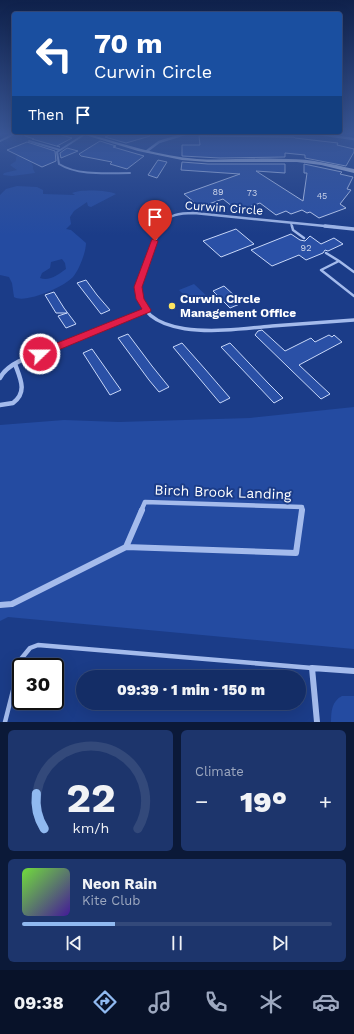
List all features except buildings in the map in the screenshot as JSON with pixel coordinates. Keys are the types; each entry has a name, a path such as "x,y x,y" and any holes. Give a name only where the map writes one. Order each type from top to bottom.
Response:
{"main road":[{"path":"341,168 354,171"}],"street":[{"name":"Curwin Circle","path":"354,229 190,213 178,214 168,218 161,226 139,283 139,295 147,310 161,321 172,326 199,332 354,320"},
{"path":"0,378 5,370 15,364 147,310"},
{"path":"0,405 13,403 22,395 23,390 15,364"},
{"name":"Birch Brook Landing","path":"145,502 302,507 296,553 126,547 145,502"},
{"path":"0,605 12,604 126,547"},
{"path":"317,722 312,668 354,671"}],"lane":[{"path":"65,168 130,173"},
{"path":"290,223 293,230 304,238"},
{"path":"326,252 354,272"},
{"path":"339,261 322,269 322,272 354,296"},
{"path":"6,722 21,660 27,650 35,646 312,668"}],"shaded area":[{"path":"14,168 33,168 35,173 12,176 3,175 4,173 17,170"},
{"path":"17,186 37,187 43,190 43,194 75,195 72,193 94,190 116,194 91,207 88,206 87,202 74,211 70,217 71,224 66,229 71,230 86,243 85,251 80,266 73,277 53,290 19,299 14,297 12,283 9,277 0,275 0,195 6,189","holes":["62,259 65,263 66,269 57,275 47,279 40,278 42,273 50,268 51,262"]},
{"path":"194,284 210,299 194,305 179,290"},
{"path":"354,407 354,649 8,617 0,621 0,425 64,420 119,422 250,418"},
{"path":"342,696 354,696 354,722 331,722 331,714 334,704"}],"place":[{"name":"Curwin Circle Management Office","path":"172,306"}],"route":[{"path":"40,354 147,310 140,299 138,287 155,241"}]}
